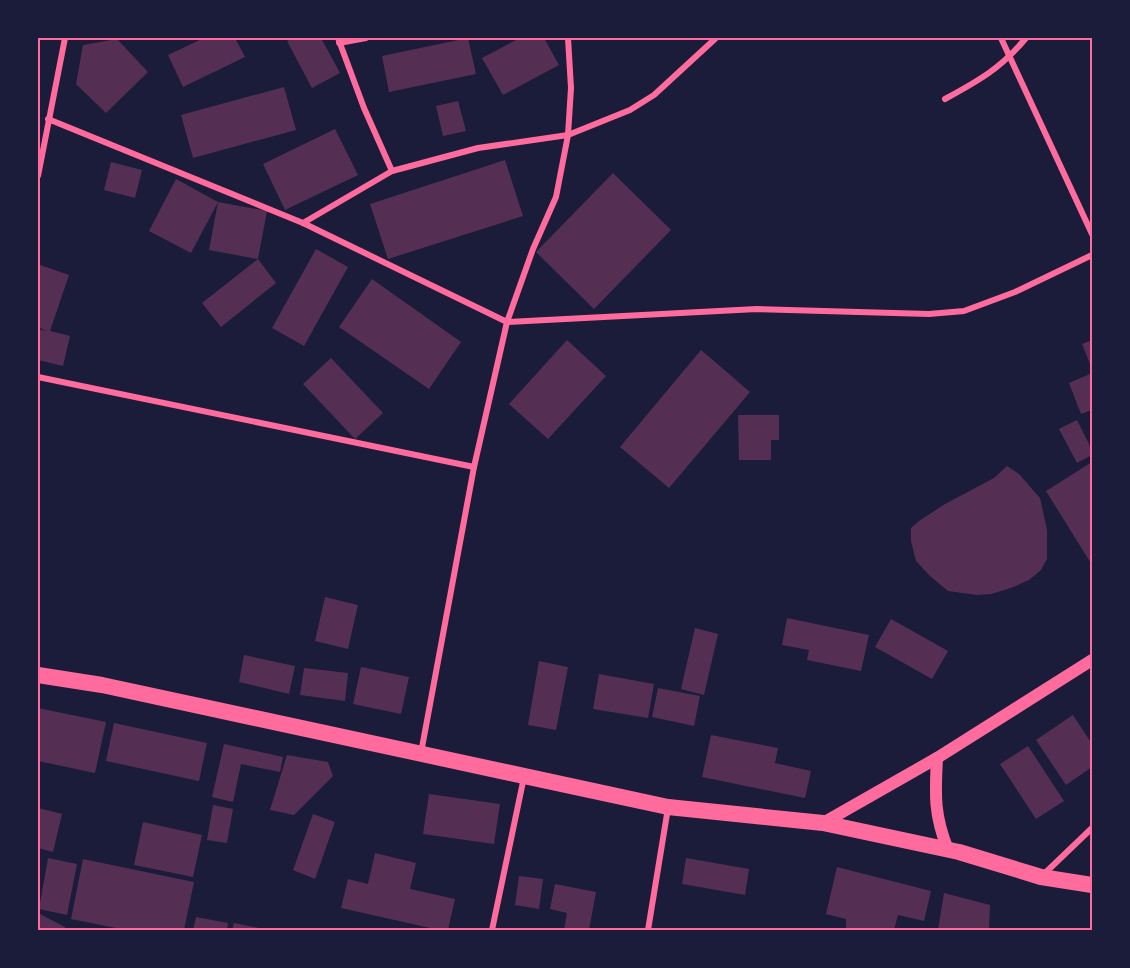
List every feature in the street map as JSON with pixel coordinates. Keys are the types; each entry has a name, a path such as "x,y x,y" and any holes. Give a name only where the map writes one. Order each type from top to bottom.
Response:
{"highway":[{"path":"38,675 102,685 668,807 824,823 959,852 1041,877 1092,885"}],"main road":[{"path":"824,823 937,758 1092,660"},
{"path":"937,758 934,797 938,825 948,850 959,852"}],"street":[{"path":"38,176 65,38"},
{"path":"366,38 339,40 392,171"},
{"path":"421,754 474,467 507,322 533,249 556,196 568,135 571,88 568,38"},
{"path":"303,223 392,171 478,148 568,135 630,110 654,94 703,47 716,38"},
{"path":"1001,38 1092,234"},
{"path":"945,99 984,78 1009,58 1026,38"},
{"path":"48,119 303,223 507,322 757,309 929,314 952,312 1015,292 1092,255"},
{"path":"38,377 474,467"},
{"path":"492,930 524,776"},
{"path":"648,930 668,807"},
{"path":"1041,877 1092,828"}],"building":[{"path":"204,38 235,38 245,57 183,87 168,55"},
{"path":"293,38 321,38 340,73 312,88 287,41"},
{"path":"468,38 476,74 389,92 382,56"},
{"path":"520,38 544,38 559,65 503,95 482,58"},
{"path":"117,39 148,72 106,113 76,84 83,45"},
{"path":"284,87 296,130 193,158 181,115"},
{"path":"458,101 466,131 443,136 436,106"},
{"path":"335,129 358,175 285,210 263,164"},
{"path":"505,160 523,216 388,259 370,204"},
{"path":"111,162 142,170 135,198 104,190"},
{"path":"613,173 671,230 594,309 536,252"},
{"path":"176,179 218,202 191,253 149,231"},
{"path":"218,202 267,211 258,259 209,250"},
{"path":"316,249 348,267 304,346 272,328"},
{"path":"258,259 276,283 221,327 202,303"},
{"path":"40,265 69,275 50,331 70,336 63,366 38,360 38,329 47,331 38,327 38,271"},
{"path":"372,279 461,342 429,389 339,327"},
{"path":"567,340 606,376 548,439 509,404"},
{"path":"1092,340 1092,369 1082,344"},
{"path":"701,350 750,392 669,488 620,447"},
{"path":"331,358 383,413 355,439 303,384"},
{"path":"1092,373 1092,410 1081,414 1069,383"},
{"path":"738,415 779,415 779,440 771,440 771,460 739,460"},
{"path":"1077,420 1092,450 1092,455 1077,463 1059,429"},
{"path":"1092,462 1092,565 1046,491"},
{"path":"1007,466 1019,474 1040,498 1047,530 1047,559 1041,570 1029,580 1011,588 991,594 977,595 948,591 916,561 911,541 911,528 945,504 994,478"},
{"path":"325,597 358,605 348,649 315,641"},
{"path":"787,618 869,635 861,671 807,660 809,650 782,645"},
{"path":"891,619 948,651 932,679 875,647"},
{"path":"695,628 718,634 704,695 681,689"},
{"path":"244,655 295,666 289,694 239,682"},
{"path":"539,661 568,667 556,730 528,725"},
{"path":"361,667 409,677 401,714 353,704"},
{"path":"304,668 348,673 345,701 300,695"},
{"path":"599,674 654,684 648,718 593,709"},
{"path":"658,688 700,696 694,726 652,717"},
{"path":"38,708 106,722 95,773 38,761"},
{"path":"1073,715 1092,744 1092,767 1066,785 1036,740"},
{"path":"114,723 207,743 199,781 106,761"},
{"path":"711,735 778,748 775,763 811,771 805,798 702,777"},
{"path":"224,744 283,757 280,772 241,764 233,802 212,797"},
{"path":"1028,746 1064,801 1036,819 1000,764"},
{"path":"287,755 328,762 333,776 294,815 270,810"},
{"path":"429,794 500,804 494,844 423,834"},
{"path":"213,805 233,809 227,843 207,840"},
{"path":"38,808 62,814 53,852 38,848"},
{"path":"313,814 335,822 315,879 293,870"},
{"path":"143,822 202,835 193,877 134,865"},
{"path":"375,853 416,863 410,889 455,899 448,930 439,930 341,908 348,879 368,884"},
{"path":"48,858 77,864 67,915 39,909"},
{"path":"686,858 749,869 745,895 682,884"},
{"path":"83,859 194,882 184,930 126,930 71,919"},
{"path":"837,867 931,891 924,921 898,915 894,930 846,930 846,919 826,914"},
{"path":"519,876 543,879 539,909 515,905"},
{"path":"555,884 596,892 589,930 564,930 567,913 550,909"},
{"path":"944,893 990,905 989,930 938,930"},
{"path":"38,913 65,927 64,930 38,930"},
{"path":"196,917 228,923 227,930 193,930"},
{"path":"234,923 264,929 264,930 232,930"}]}
